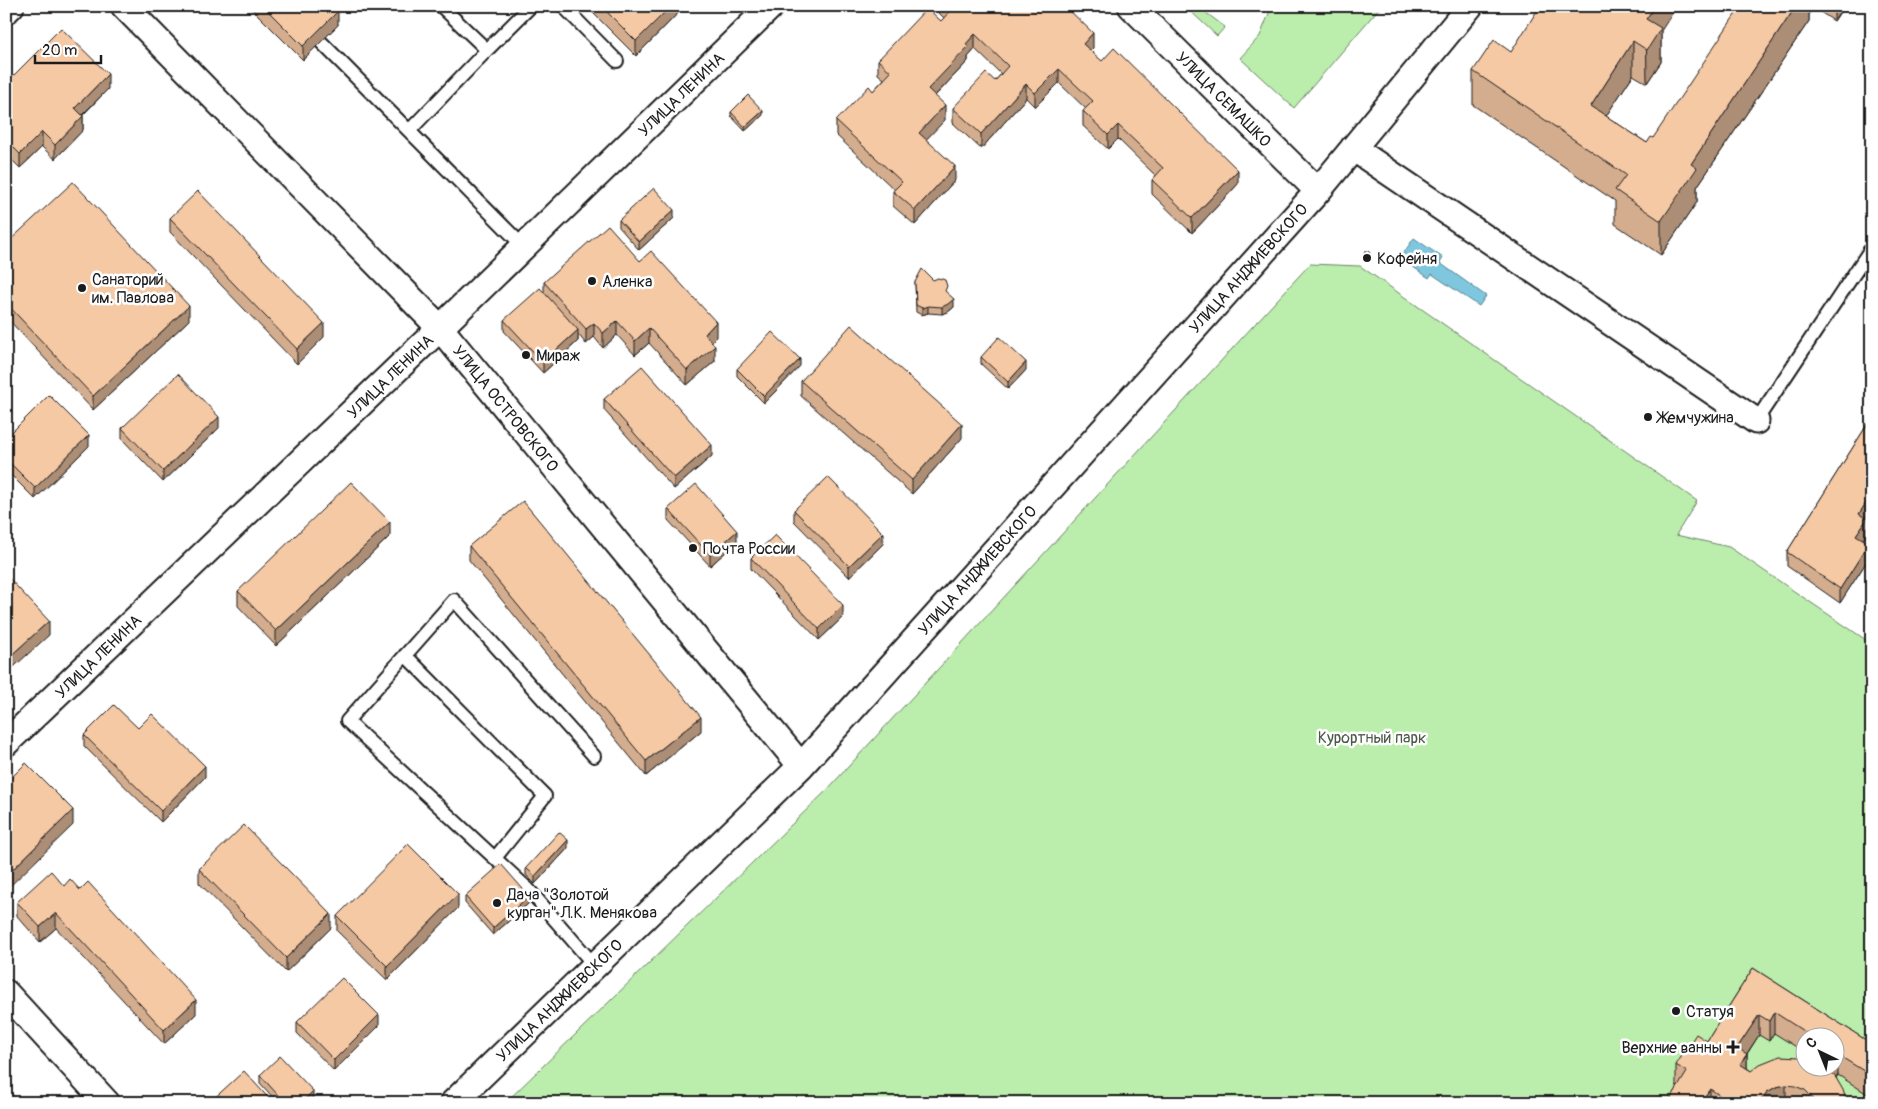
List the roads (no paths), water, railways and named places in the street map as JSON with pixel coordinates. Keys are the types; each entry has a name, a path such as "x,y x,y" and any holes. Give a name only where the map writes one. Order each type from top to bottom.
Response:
{"street":[{"path":"6,11 11,6"},
{"name":"УЛИЦА ОСТРОВСКОГО","path":"124,6 440,328 801,766"},
{"name":"УЛИЦА ЛЕНИНА","path":"6,743 440,328 772,6"},
{"name":"УЛИЦА СЕМАШКО","path":"1131,6 1318,191"},
{"name":"УЛИЦА АНДЖИЕВСКОГО","path":"453,1103 801,766 1318,191 1470,6"},
{"path":"1353,148 1756,421"},
{"path":"6,993 107,1103"}],"lane":[{"path":"441,6 486,50"},
{"path":"409,130 531,6"},
{"path":"563,6 617,61"},
{"path":"322,42 524,247"},
{"path":"1756,421 1872,247"},
{"path":"594,756 454,600 347,721 529,890 594,966"},
{"path":"405,655 546,796 495,858"}],"water":[{"path":"1414,238 1443,258 1440,263 1486,296 1479,306 1432,274 1429,278 1400,258"}],"place":[{"name":"Кофейня","path":"1367,258"},
{"name":"Аленка","path":"592,281"},
{"name":"Санаторий им. Павлова","path":"82,288"},
{"name":"Мираж","path":"526,355"},
{"name":"Жемчужина","path":"1648,417"},
{"name":"Почта России","path":"693,548"},
{"name":"Дача \"Золотой курган\" Л.К. Менякова","path":"497,903"},
{"name":"Статуя","path":"1676,1011"},
{"name":"Верхние ванны","path":"1733,1047"}],"park label":[{"name":"Курортный парк","path":"1372,737"}]}
